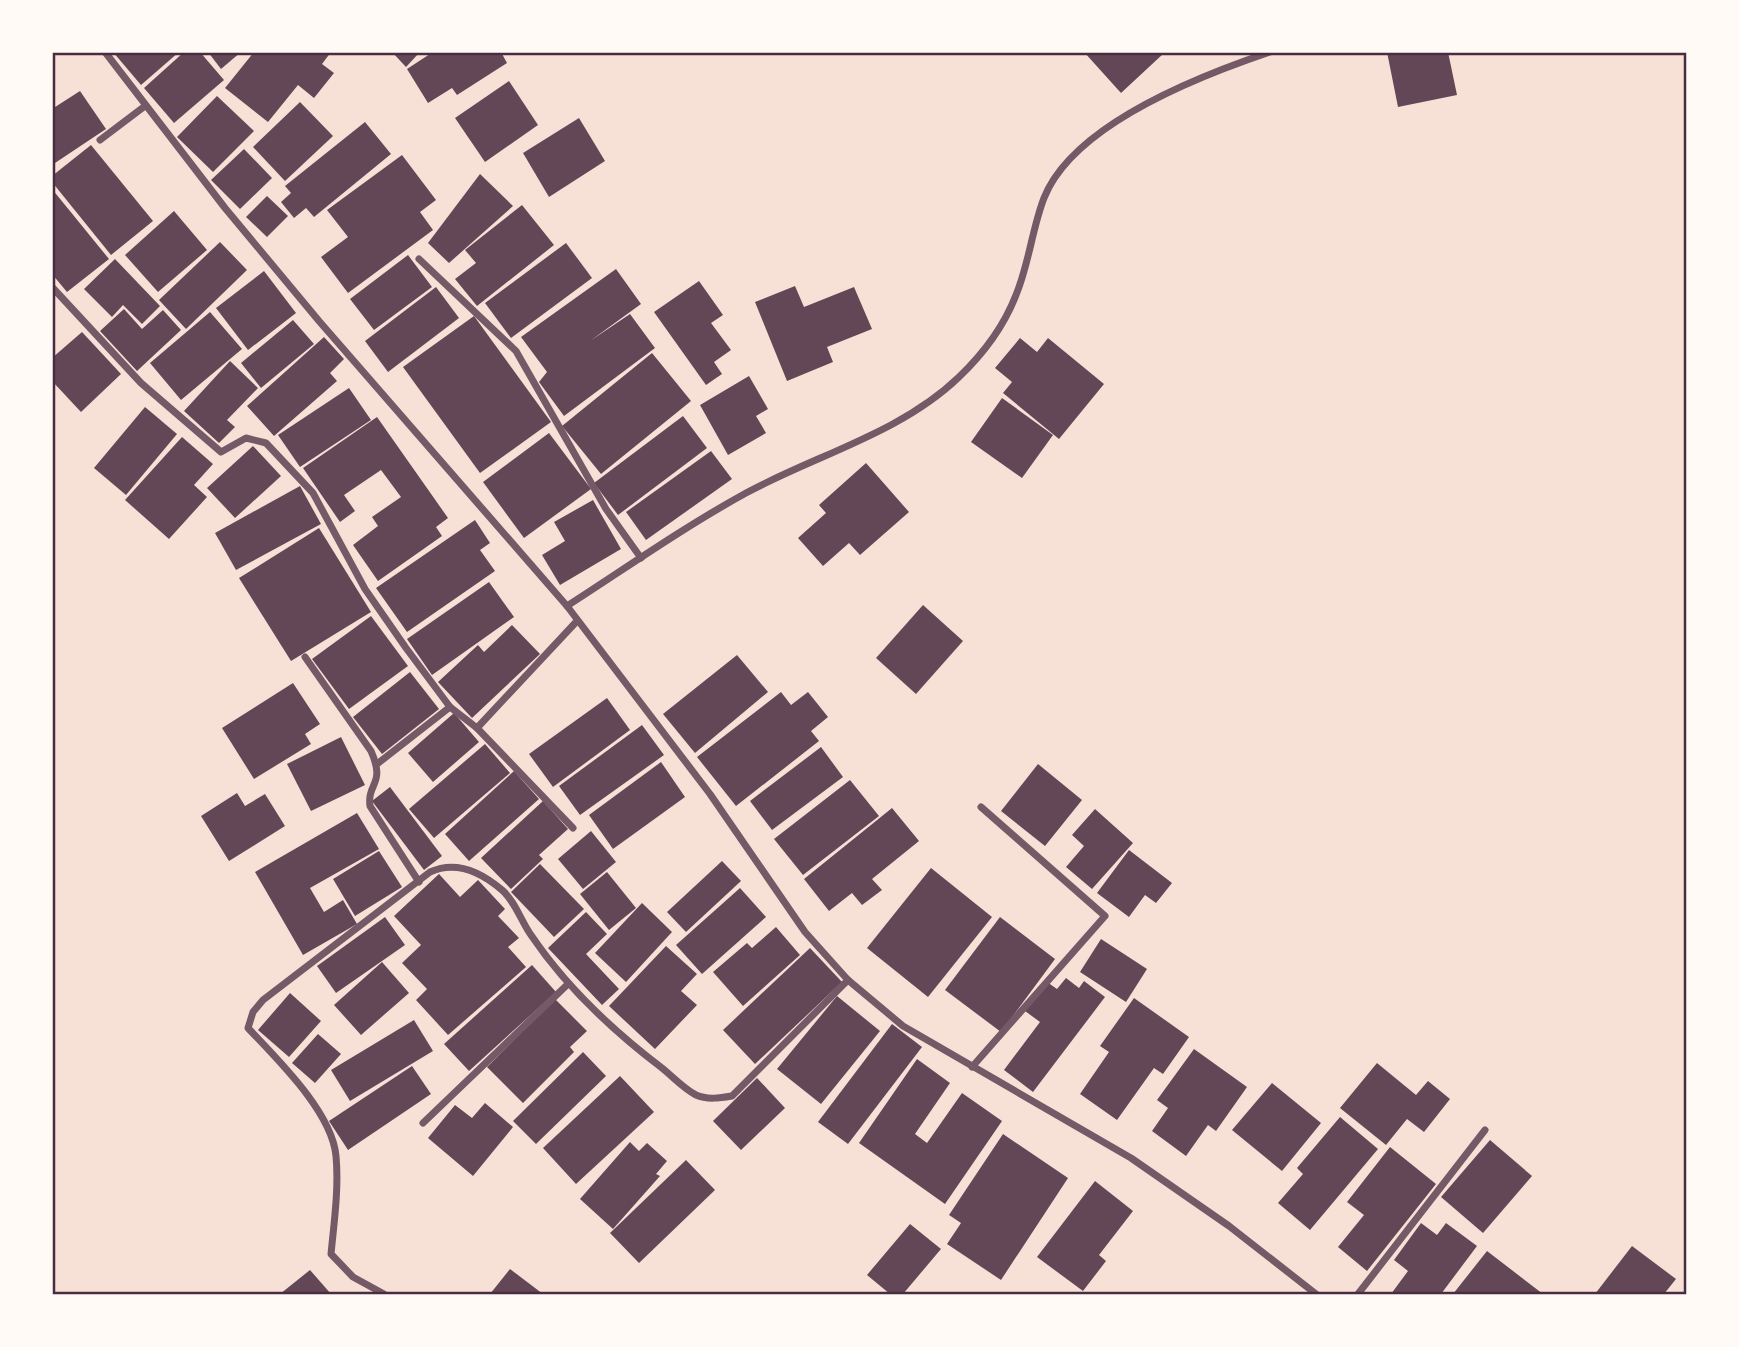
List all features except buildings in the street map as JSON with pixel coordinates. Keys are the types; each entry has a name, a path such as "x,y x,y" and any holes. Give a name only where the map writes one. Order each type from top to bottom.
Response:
{"street":[{"path":"105,52 145,106 311,310 567,606 710,794 805,932 848,980 904,1026 1131,1158 1229,1226 1316,1294"},
{"path":"567,606 746,493 902,419 958,379 992,341 1016,295 1045,196 1087,140 1150,103 1218,70 1270,52"},
{"path":"100,140 145,106"},
{"path":"419,259 516,351 606,509 641,558"},
{"path":"52,287 141,383 221,452 246,438 266,443 313,493 365,589 450,707 477,727 573,828"},
{"path":"477,727 577,621"},
{"path":"305,657 377,764 378,780 369,799 370,806 419,882"},
{"path":"377,764 450,707"},
{"path":"972,1067 1105,916 982,807"},
{"path":"384,1294 353,1277 331,1254 336,1155 326,1124 300,1088 248,1028 253,1012 263,1000 429,872 446,864 486,878 505,893 530,935 568,984 631,1044 696,1095 715,1099 732,1096 848,980"},
{"path":"423,1124 568,984"},
{"path":"1358,1294 1485,1130"}]}
